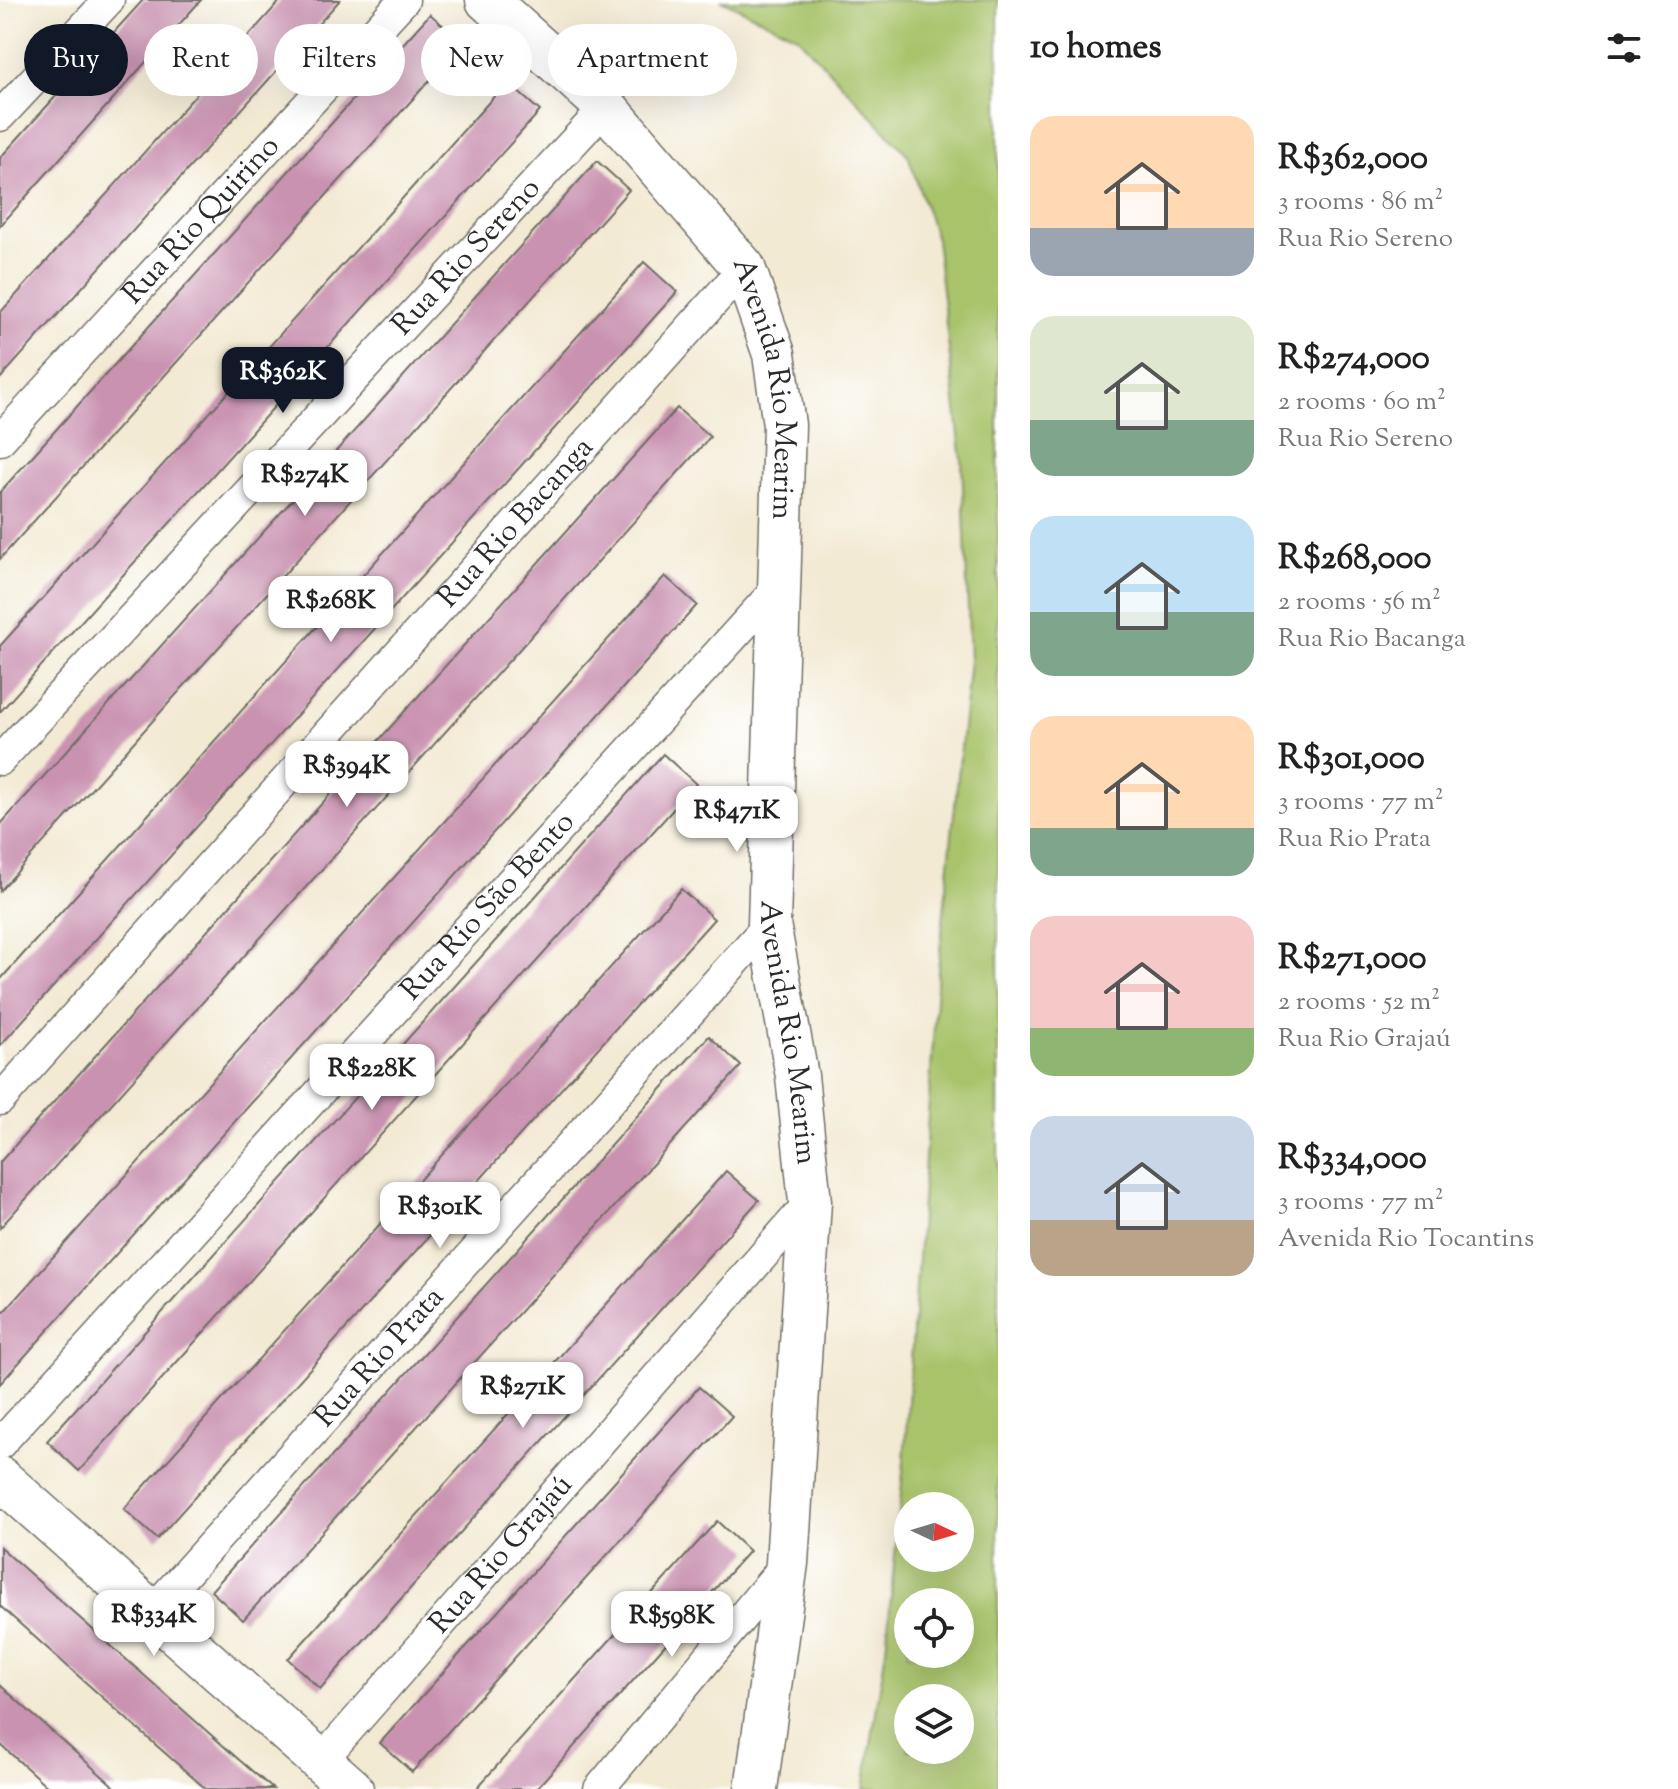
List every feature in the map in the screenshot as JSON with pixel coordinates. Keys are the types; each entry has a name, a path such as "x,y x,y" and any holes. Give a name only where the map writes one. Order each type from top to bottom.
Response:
{"street":[{"path":"0,116 109,0"},
{"name":"Rua Rio Quirino","path":"0,440 404,0"},
{"name":"Avenida Rio Mearim","path":"487,0 606,107 744,268 774,354 784,425 782,583 772,758 769,924 797,1076 810,1202 787,1563 756,1789"},
{"name":"Rua Rio Sereno","path":"0,760 606,107"},
{"name":"Rua Rio Bacanga","path":"0,1100 744,268"},
{"name":"Rua Rio São Bento","path":"0,1444 782,583"},
{"name":"Rua Rio Prata","path":"151,1612 769,924"},
{"name":"Rua Rio Grajaú","path":"321,1761 810,1202"},
{"path":"0,1478 352,1789"},
{"path":"599,1789 787,1563"}],"green space":[{"path":"721,0 998,0 998,1789 864,1789 886,1649 894,1565 894,1572 974,1572 974,1492 901,1492 938,970 970,660 962,461 936,239 908,155 797,36"}],"building":[{"path":"143,0 201,0 180,24 144,24 144,64 128,82 128,24 121,24"},
{"path":"281,0 340,0 318,24 274,24 274,74 258,91 258,26"},
{"path":"430,14 441,24 421,24"},
{"path":"421,24 421,90 0,559 0,492 356,96 405,96 405,42"},
{"path":"56,96 116,96 0,226 0,158"},
{"path":"195,96 254,96 0,379 0,313"},
{"path":"494,96 523,96 540,111 0,712 0,646"},
{"path":"597,161 629,190 0,891 0,825"},
{"path":"644,262 677,292 0,1046 0,980"},
{"path":"677,408 710,437 0,1228 0,1162"},
{"path":"665,576 697,605 0,1384 0,1316"},
{"path":"663,754 696,784 79,1471 47,1441"},
{"path":"681,889 714,919 157,1539 124,1509"},
{"path":"709,1036 741,1066 243,1620 211,1591"},
{"path":"726,1171 759,1200 320,1689 288,1659"},
{"path":"699,1387 732,1416 412,1772 380,1743"},
{"path":"717,1521 749,1551 536,1789 476,1789"},
{"path":"0,1547 273,1789 206,1789 157,1746 0,1606"},
{"path":"0,1685 117,1789 50,1789 0,1744"}]}
